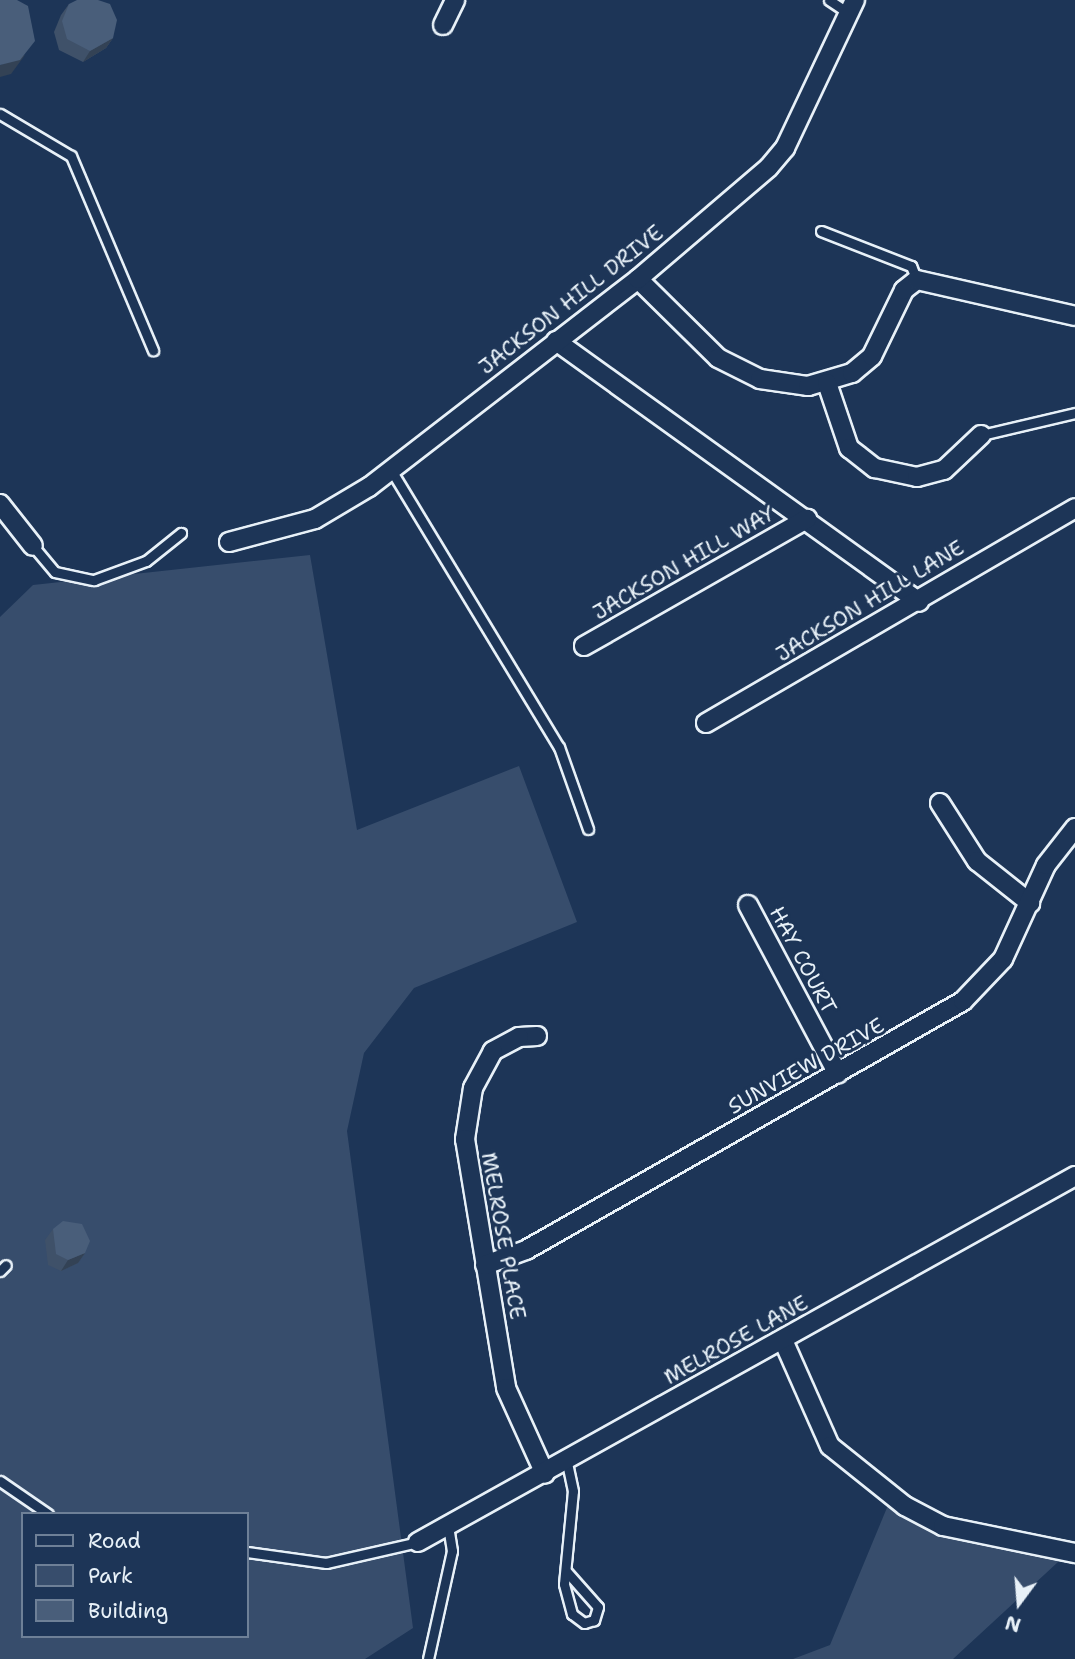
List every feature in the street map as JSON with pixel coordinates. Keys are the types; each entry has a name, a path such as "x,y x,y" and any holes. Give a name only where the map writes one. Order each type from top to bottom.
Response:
{"street":[{"path":"443,25 455,0"},
{"name":"JACKSON HILL DRIVE","path":"229,542 315,519 391,470 638,279 785,148 851,6"},
{"path":"638,279 718,358 760,379 827,383 872,355 904,290 917,280 1075,316"},
{"path":"556,341 919,602"},
{"path":"827,383 849,448 875,468 917,477 944,470 981,435"},
{"path":"0,504 33,546"},
{"name":"JACKSON HILL LANE","path":"706,723 919,602 1055,515 1075,508"},
{"name":"JACKSON HILL WAY","path":"584,646 807,519"},
{"path":"940,803 977,862 1030,903"},
{"name":"SUNVIEW DRIVE","path":"485,1265 526,1250 838,1074 974,992 1012,945 1046,865 1075,828"},
{"name":"HAY COURT","path":"748,905 838,1074"},
{"name":"MELROSE PLACE","path":"537,1036 519,1037 493,1051 468,1105 466,1159 506,1388 545,1474"},
{"name":"MELROSE LANE","path":"418,1542 567,1462 1075,1176"},
{"path":"783,1340 830,1446 905,1506 943,1526 1075,1553"}],"lane":[{"path":"829,0 851,6"},
{"path":"0,114 71,156 153,350"},
{"path":"821,231 911,266 917,280"},
{"path":"981,435 1075,414"},
{"path":"391,470 559,747 588,829"},
{"path":"33,546 55,572 94,580 146,561 181,533"},
{"path":"566,1571 598,1607 594,1620 584,1623 572,1614 566,1571 573,1491 567,1462"},
{"path":"0,1481 45,1512"},
{"path":"428,1659 452,1551 448,1527"},
{"path":"248,1552 326,1563 418,1542"}],"green space":[{"path":"310,555 357,830 519,766 577,922 414,988 364,1053 347,1131 413,1628 365,1659 0,1659 0,617 33,585"},
{"path":"891,1498 1070,1551 953,1659 793,1659 830,1645"}],"building":[{"path":"0,0 17,0 28,6 35,41 20,60 0,65"},
{"path":"77,0 98,0 110,4 117,20 113,38 90,51 67,39 62,21 69,4"},
{"path":"63,1221 82,1224 90,1241 85,1253 68,1260 56,1254 53,1229"}]}
